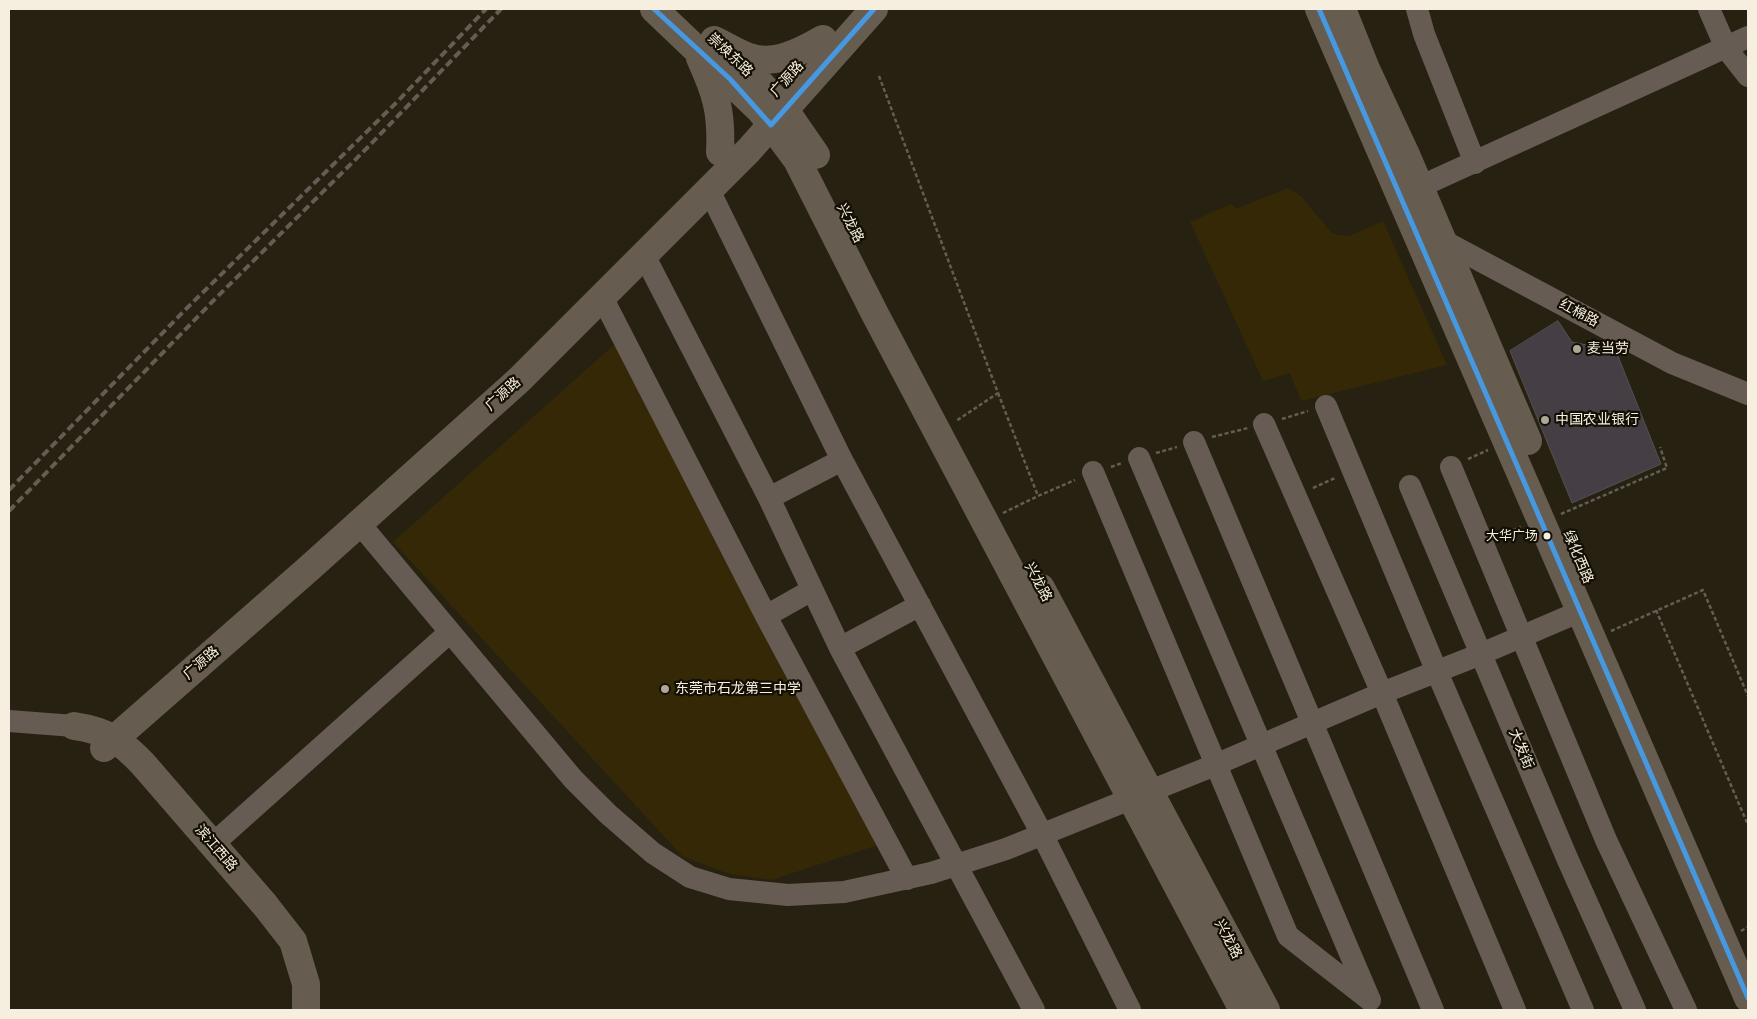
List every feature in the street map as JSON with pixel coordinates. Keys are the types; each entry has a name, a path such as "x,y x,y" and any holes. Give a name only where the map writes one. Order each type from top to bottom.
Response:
{"main road":[{"name":"崇焕东路","path":"654,9 705,44"},
{"name":"崇焕东路","path":"680,9 705,44 772,110 805,156"},
{"name":"广源路","path":"91,736 359,524 519,380 708,190 772,110 823,39 848,9"},
{"name":"广源路","path":"91,736 295,558 506,367 720,152 772,110 874,9"},
{"path":"1319,9 1347,76 1397,161"},
{"path":"1342,9 1366,69 1397,161"},
{"path":"720,152 722,128 719,108 710,80 705,44 750,58 773,59 796,54 823,39"},
{"name":"兴龙路","path":"805,156 892,305 1002,514 1243,1010"},
{"name":"兴龙路","path":"805,156 875,314 1139,794 1266,1010"},
{"name":"绿化西路","path":"1397,161 1410,192 1442,240 1748,958"},
{"name":"绿化西路","path":"1410,192 1414,225 1748,998"},
{"name":"滨江西路","path":"91,736 124,745 143,764 265,905 293,941 306,984 306,1010"},
{"name":"滨江西路","path":"91,736 133,774 254,914 279,948 292,987 289,1010"}],"street":[{"path":"1417,9 1424,34 1475,162"},
{"path":"1709,9 1726,48 1748,76"},
{"path":"1410,192 1748,37"},
{"path":"708,190 842,460 1042,834 1130,1010"},
{"name":"红棉路","path":"1414,225 1672,363 1748,394"},
{"path":"644,255 769,498 840,648 1034,1010"},
{"path":"602,297 766,616 907,879"},
{"path":"1326,406 1437,672 1583,1010"},
{"path":"1264,424 1382,693 1515,1010"},
{"path":"1194,442 1433,1010"},
{"path":"1138,458 1372,1005"},
{"path":"769,498 842,460"},
{"path":"1451,467 1606,840 1686,1010"},
{"path":"1093,472 1288,936 1372,1005"},
{"name":"大发街","path":"1410,486 1567,858 1635,1010"},
{"path":"359,524 574,779 601,807 653,853 690,877 730,889 788,895 844,892 907,879 956,865 1042,834 1216,765 1382,693 1481,654 1580,611"},
{"path":"766,616 812,590"},
{"path":"840,648 920,605"},
{"path":"213,844 450,632"},
{"path":"9,721 91,736"},
{"path":"9,730 91,736"}],"path":[{"path":"879,76 1038,496"},
{"path":"954,423 998,393"},
{"path":"1002,514 1093,472 1326,406"},
{"path":"1559,515 1668,468 1660,447"},
{"path":"1296,496 1353,470"},
{"path":"1609,631 1703,590 1748,696"},
{"path":"1656,610 1748,825"}],"shaded area":[{"path":"1288,188 1301,196 1331,232 1337,235 1349,236 1383,221 1447,365 1301,401 1290,373 1263,381 1190,222 1231,204 1236,209"},
{"name":"东莞市石龙第三中学","path":"616,343 884,843 772,880 729,874 682,856 393,542"}],"building":[{"path":"1558,321 1572,342 1616,351 1661,464 1572,503 1510,351"}],"railway":[{"path":"9,490 188,307 396,103 486,9"},
{"path":"9,511 213,301 367,148 501,9"}],"transit line":[{"path":"654,9 730,79 771,125 874,9"},
{"path":"1319,9 1748,998"}],"place":[{"name":"麦当劳","path":"1577,349"},
{"name":"中国农业银行","path":"1545,420"},
{"name":"大华广场","path":"1547,536"},
{"name":"东莞市石龙第三中学","path":"665,689"}]}
